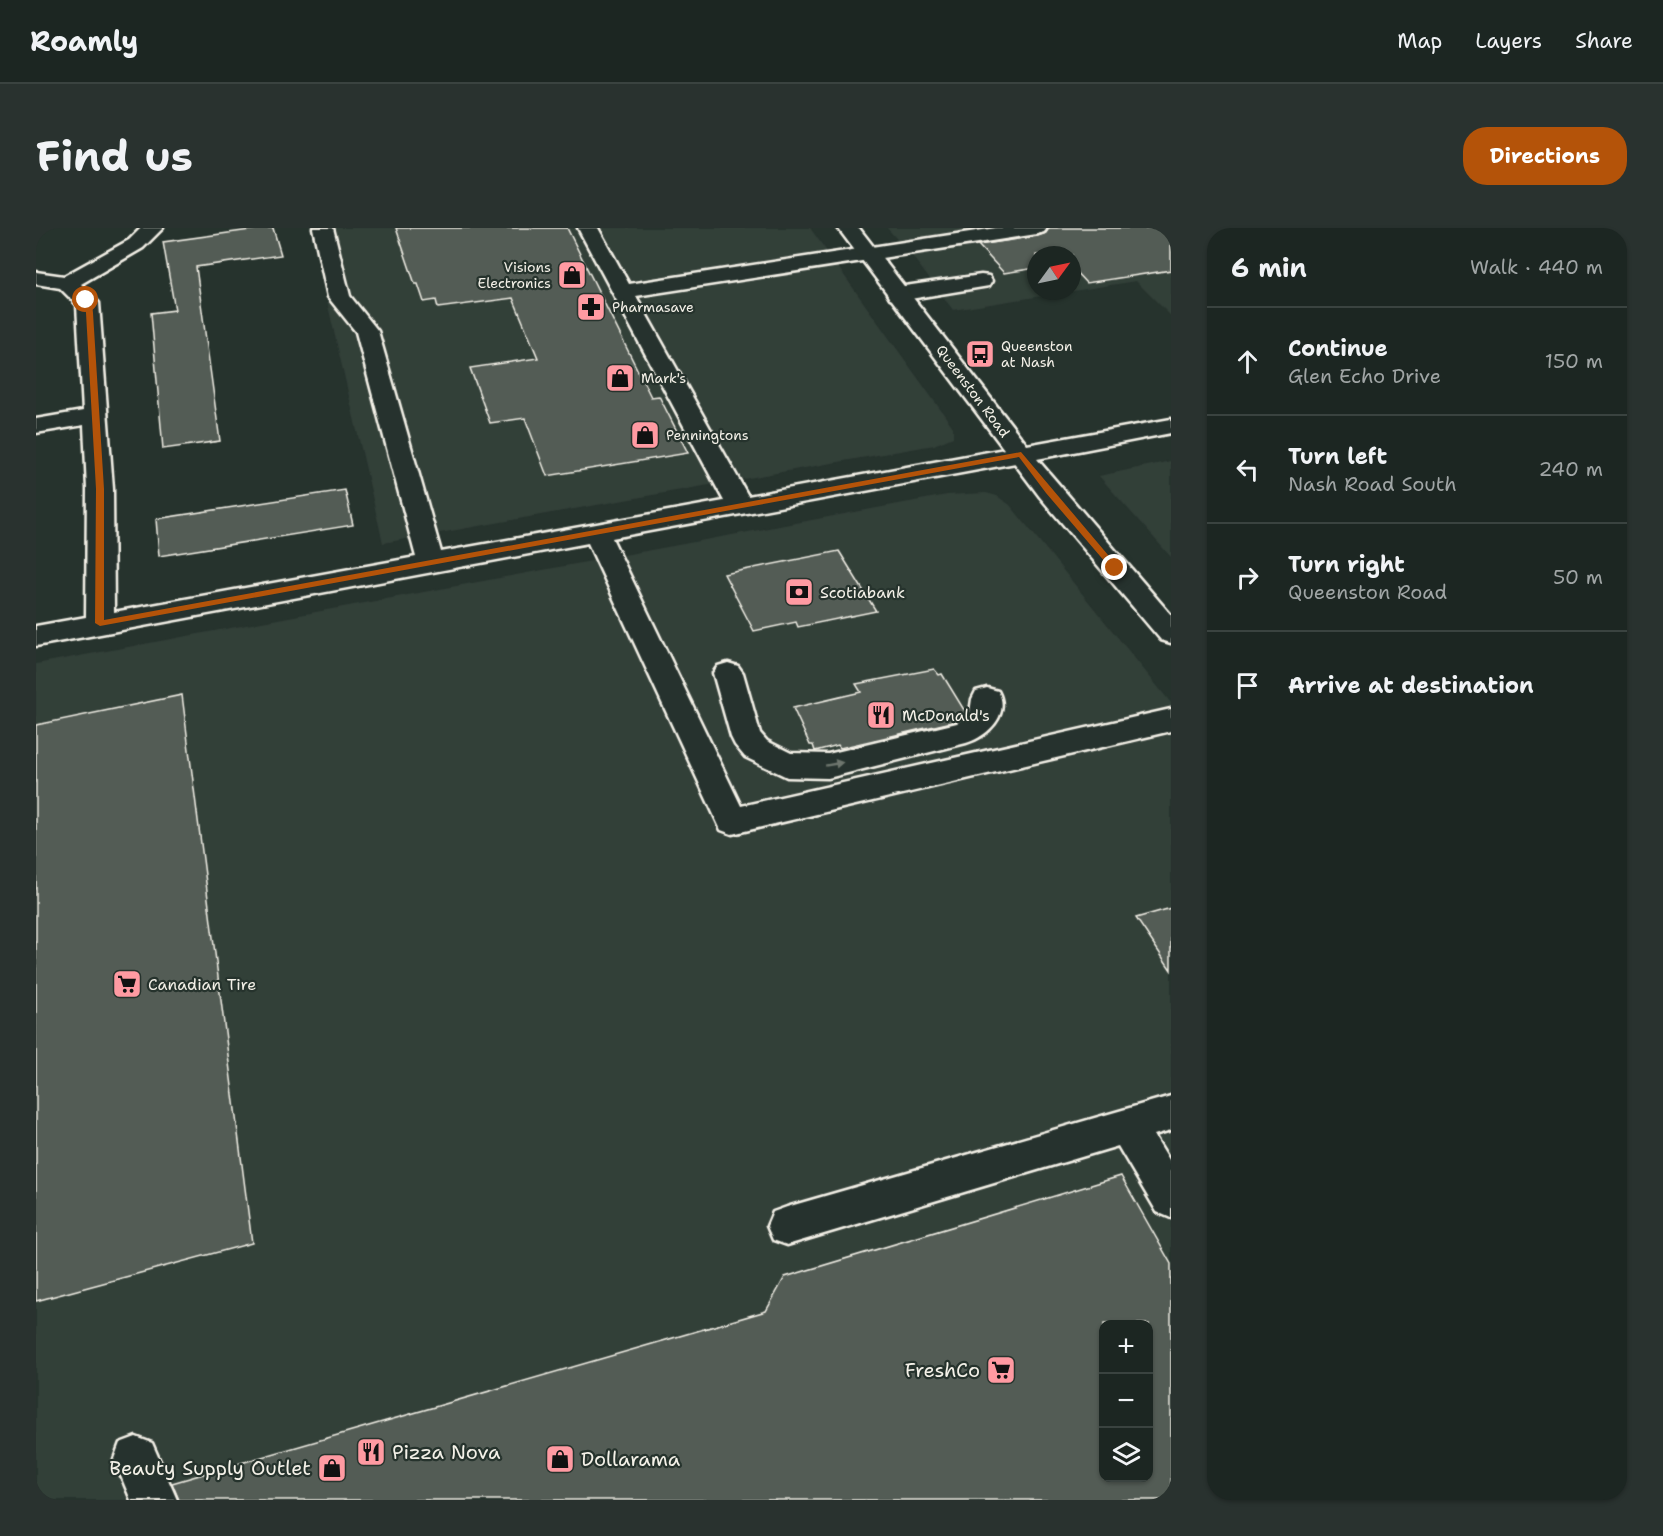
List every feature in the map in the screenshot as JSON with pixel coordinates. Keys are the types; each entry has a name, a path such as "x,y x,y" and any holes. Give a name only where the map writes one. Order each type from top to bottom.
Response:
{"street":[{"path":"67,283 136,244 153,228"},
{"path":"323,228 339,297 367,331 431,563"},
{"path":"588,228 740,507"},
{"name":"Queenston Road","path":"848,228 1048,491 1171,633"},
{"path":"624,291 1037,228"},
{"path":"36,278 67,283 88,303 100,489 100,623"},
{"path":"898,294 981,281"},
{"path":"36,426 96,416"},
{"path":"36,636 1171,426"},
{"path":"596,532 732,821 1171,720"},
{"path":"728,673 740,718 728,735 725,747 742,764 758,770 787,765 828,766 966,732 984,718 987,699"},
{"path":"787,1226 1171,1113"},
{"path":"1127,1126 1171,1199"},
{"path":"136,1459 154,1500"}],"shaded area":[{"path":"310,228 810,228 953,427 953,437 934,445 383,543"},
{"path":"887,228 1171,228 1171,316 1136,281 1081,290 1081,246 1027,246 1027,298 953,310 912,256"},
{"path":"1171,461 1171,557 1099,476"},
{"path":"986,493 997,496 1010,505 1171,703 1171,1500 36,1500 36,664 947,495"}],"building":[{"path":"273,228 281,255 196,267 220,441 163,449 151,313 175,310 163,242"},
{"path":"396,228 567,228 651,397 659,396 688,453 547,476 525,418 490,423 470,368 538,358 513,298 438,308 436,300 424,302 418,284 415,284"},
{"path":"1049,228 1163,228 1171,236 1171,270 1086,283 1081,278 1081,246 1027,246 1027,269 1004,273 978,245 1046,233"},
{"path":"345,490 353,525 159,556 156,519"},
{"name":"Scotiabank","path":"839,551 876,611 798,627 796,622 754,631 724,574"},
{"name":"McDonald's","path":"934,669 939,675 942,674 966,713 956,721 840,748 838,745 815,751 793,708 861,692 856,684"},
{"name":"Canadian Tire","path":"182,695 252,1243 36,1301 36,725"},
{"path":"1171,908 1171,970 1136,918"},
{"path":"1121,1176 1171,1264 1171,1500 179,1500 172,1483 766,1311 785,1277"}],"place":[{"name":"Visions Electronics","path":"572,275"},
{"name":"Pharmasave","path":"591,307"},
{"name":"Queenston at Nash","path":"980,354"},
{"name":"Mark's","path":"620,378"},
{"name":"Penningtons","path":"645,435"},
{"name":"Scotiabank","path":"799,592"},
{"name":"McDonald's","path":"881,715"},
{"name":"Canadian Tire","path":"127,984"},
{"name":"FreshCo","path":"1001,1370"},
{"name":"Pizza Nova","path":"371,1452"},
{"name":"Dollarama","path":"560,1459"},
{"name":"Beauty Supply Outlet","path":"332,1468"}],"route":[{"path":"86,300 90,313 100,489 100,623 1021,454 1048,491 1115,568"}]}
